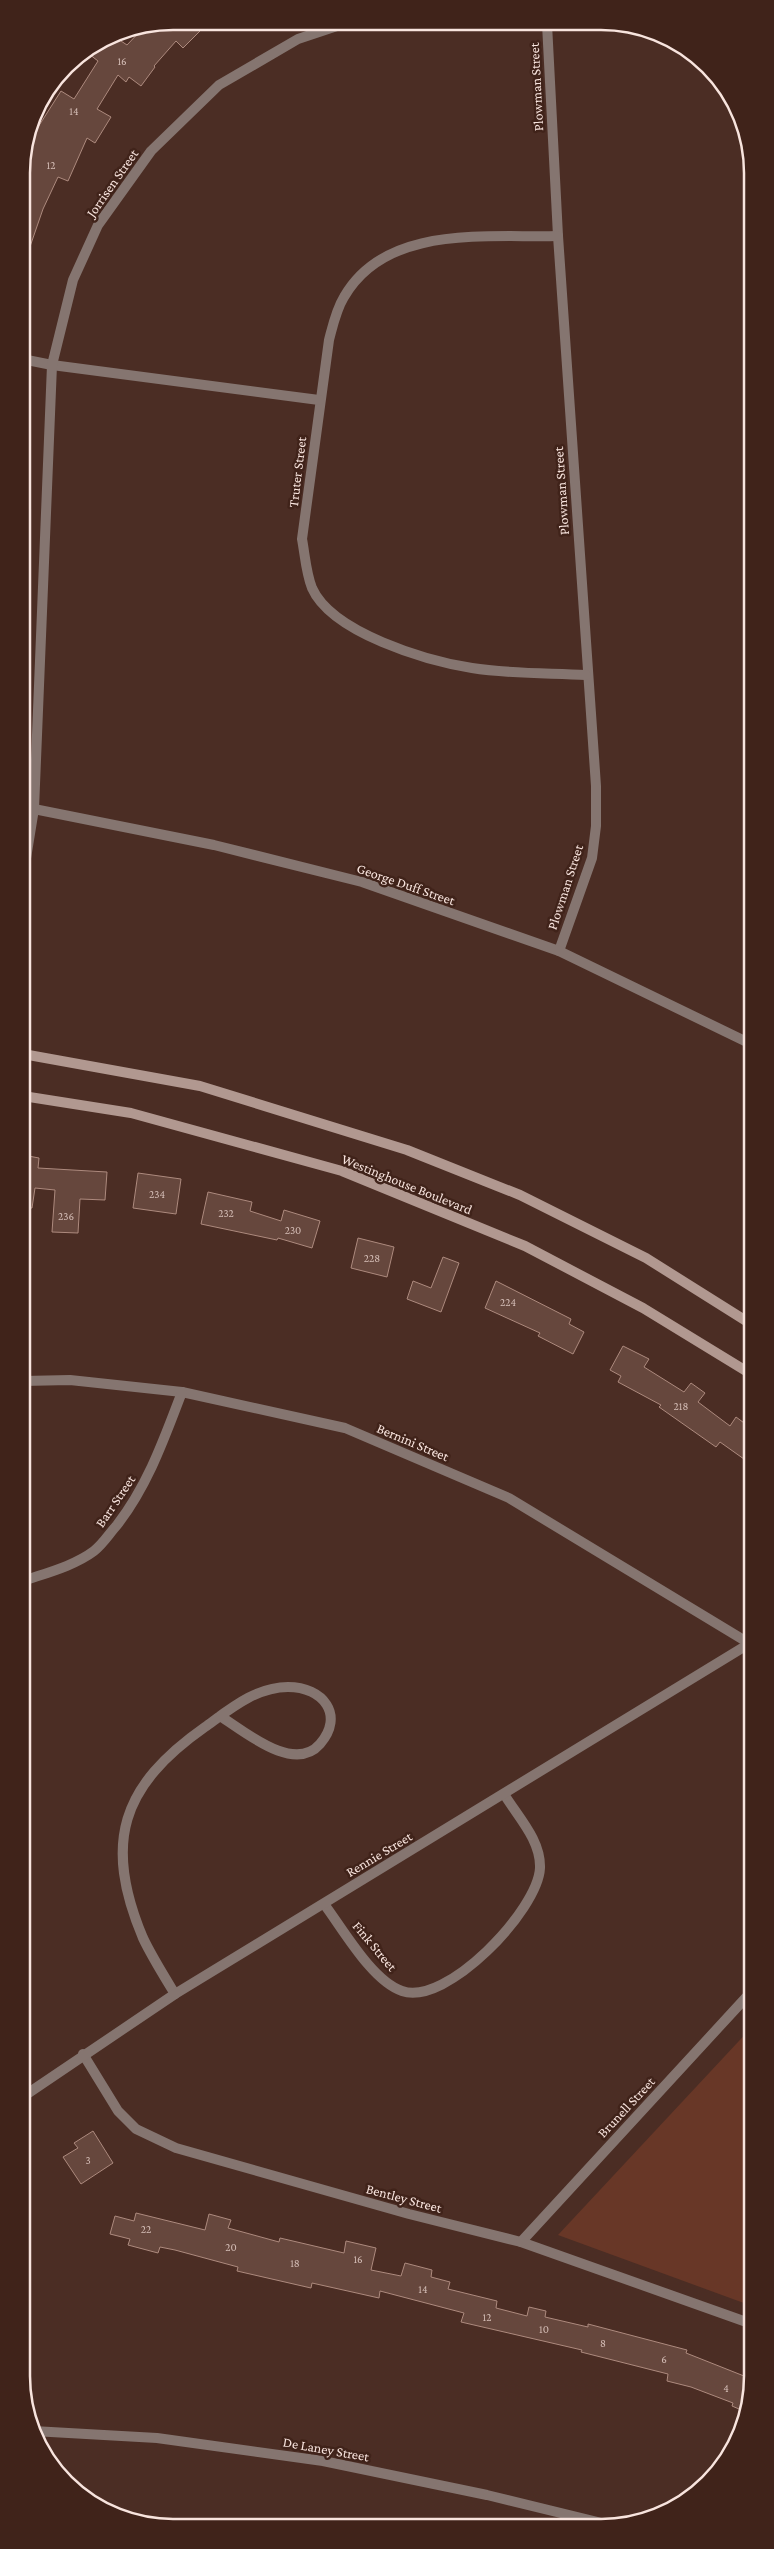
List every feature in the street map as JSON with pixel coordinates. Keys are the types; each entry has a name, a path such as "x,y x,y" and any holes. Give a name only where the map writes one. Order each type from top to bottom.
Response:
{"street":[{"name":"Jorrisen Street","path":"30,834 34,809 52,366 73,280 98,225 151,151 219,84 298,39 325,30"},
{"name":"Plowman Street","path":"547,30 558,236 586,676 596,786 596,826 592,858 559,951"},
{"name":"Truter Street","path":"558,236 445,239 411,245 390,252 373,263 357,278 344,297 336,315 329,340 319,400 302,539 312,589 324,606 342,621 367,634 414,654 472,668 586,676"},
{"path":"30,361 52,366 319,400"},
{"name":"George Duff Street","path":"34,809 214,845 362,882 559,951 744,1041"},
{"name":"Westinghouse Boulevard","path":"30,1055 200,1086 407,1150 520,1195 638,1254 744,1320"},
{"name":"Westinghouse Boulevard","path":"30,1097 131,1113 342,1171 525,1246 643,1308 744,1370"},
{"name":"Bernini Street","path":"30,1381 70,1380 182,1392 345,1428 509,1498 744,1640"},
{"name":"Barr Street","path":"30,1578 61,1568 93,1552 103,1543 132,1506 154,1465 182,1392"},
{"name":"Rennie Street","path":"30,2092 175,1994 744,1648"},
{"path":"175,1994 144,1939 128,1895 121,1864 124,1827 138,1792 159,1766 188,1738 220,1716 247,1698 272,1688 290,1687 312,1692 321,1697 327,1704 331,1714 328,1732 322,1741 316,1748 298,1754 287,1754 276,1750 220,1716"},
{"name":"Fink Street","path":"324,1904 358,1951 392,1987 404,1992 418,1992 435,1987 467,1969 497,1943 516,1919 533,1891 540,1871 540,1858 536,1843 504,1794"},
{"name":"Brunell Street","path":"521,2242 744,2000"},
{"name":"Bentley Street","path":"84,2054 118,2111 136,2129 151,2138 195,2154 410,2214 521,2242 744,2321"},
{"name":"De Laney Street","path":"42,2431 157,2438 323,2461 487,2495 585,2519"}],"shaded area":[{"path":"744,2036 744,2303 558,2235"}],"building":[{"path":"163,30 201,30 183,48 176,41 154,66 141,86 129,77 126,82 118,75 97,109 111,117 95,143 87,138 68,181 58,177 43,209 30,247 30,163 38,127 61,91 74,99 98,61 92,56 101,49 120,40 127,45 136,36 145,33"},
{"path":"30,1156 39,1158 38,1168 107,1172 105,1200 80,1199 78,1233 52,1232 55,1190 35,1188 32,1208 30,1208"},
{"path":"138,1173 181,1179 176,1214 133,1208"},
{"path":"208,1192 252,1202 250,1211 281,1221 284,1210 320,1221 312,1248 278,1238 277,1240 201,1224"},
{"path":"358,1238 394,1247 387,1277 351,1268"},
{"path":"443,1257 459,1263 441,1312 407,1299 413,1281 431,1288"},
{"path":"496,1281 571,1319 569,1324 584,1332 573,1354 538,1336 540,1333 485,1308"},
{"path":"623,1346 649,1359 644,1367 684,1392 691,1383 705,1393 698,1402 730,1426 736,1417 744,1423 744,1459 720,1442 716,1447 659,1407 661,1405 618,1382 621,1376 610,1370"},
{"path":"93,2131 113,2163 81,2184 63,2157 78,2148 74,2143"},
{"path":"136,2213 205,2230 209,2214 231,2220 228,2228 279,2242 280,2238 344,2253 346,2241 376,2248 371,2270 401,2276 405,2263 432,2270 431,2277 450,2282 448,2289 497,2301 496,2308 527,2316 529,2307 546,2311 545,2317 588,2327 588,2324 687,2350 686,2353 744,2376 740,2409 732,2406 733,2403 691,2387 667,2381 668,2374 581,2352 582,2350 461,2322 464,2313 380,2291 379,2298 312,2283 311,2288 237,2271 238,2267 175,2250 160,2247 158,2253 128,2245 130,2239 110,2234 115,2216 134,2221"}]}
